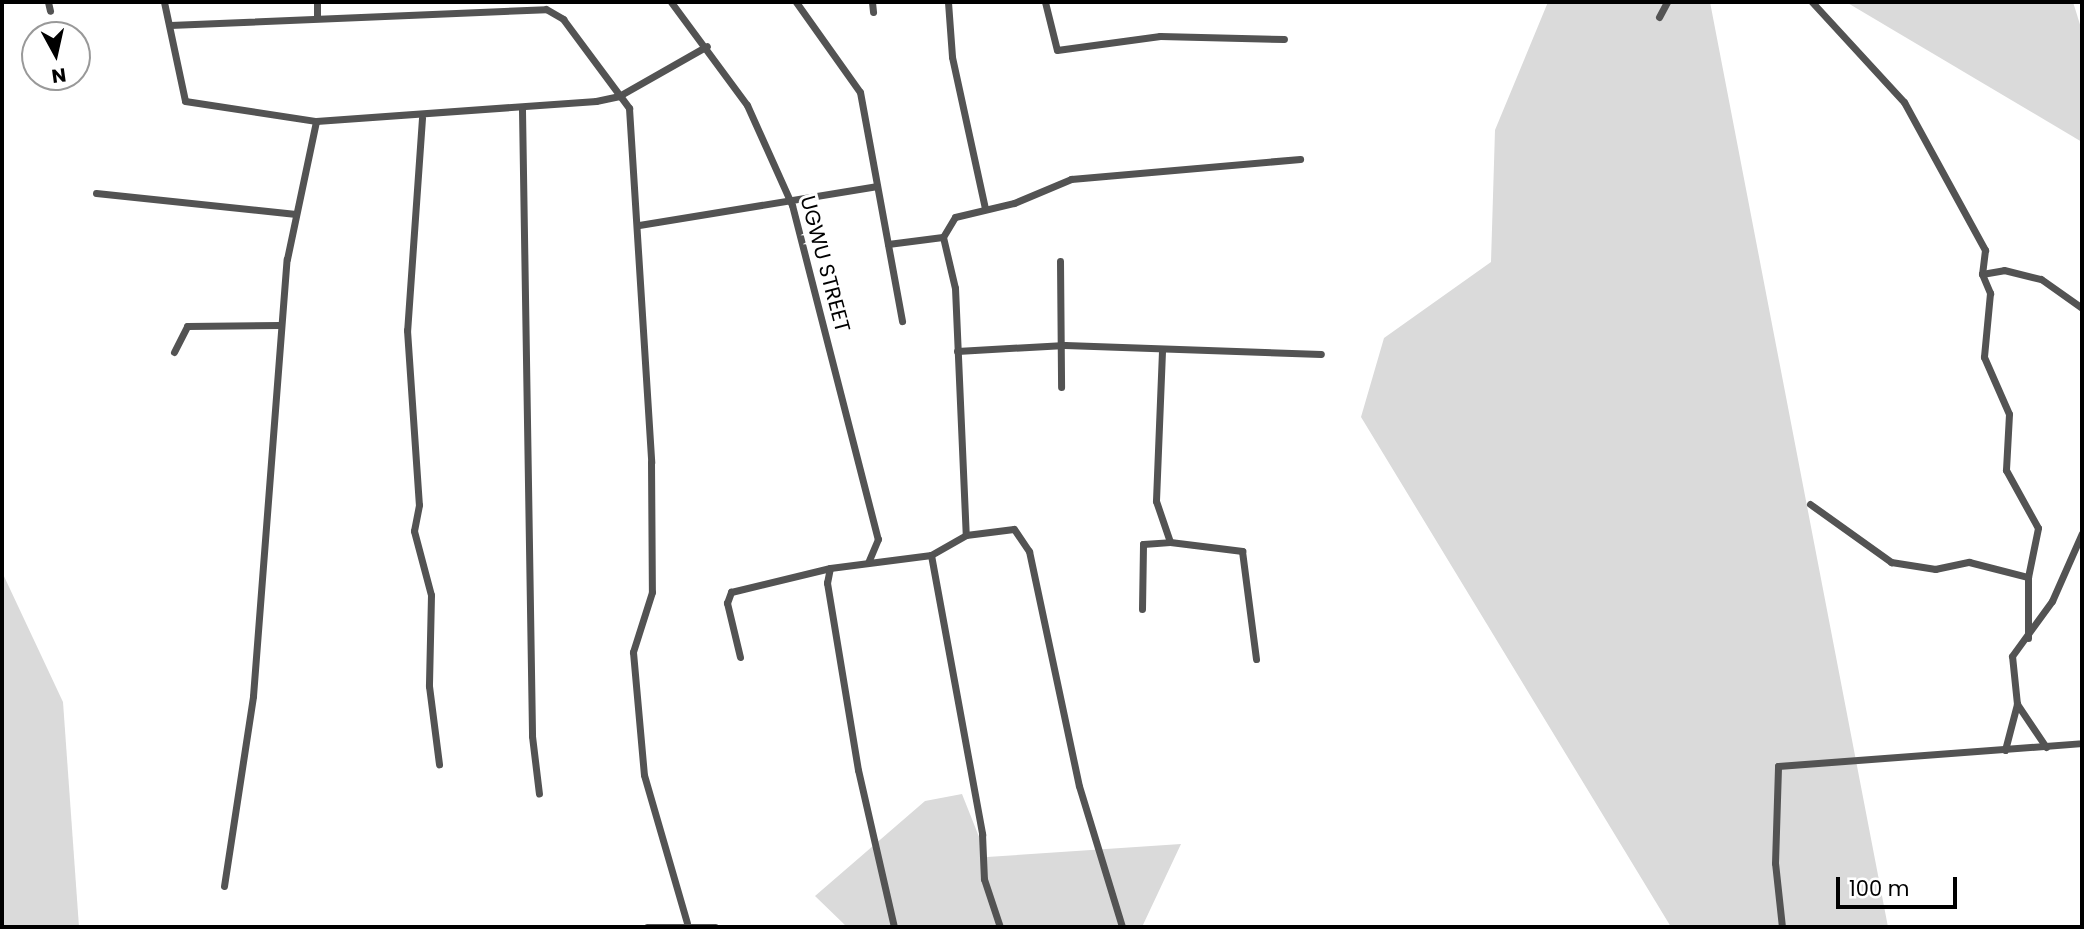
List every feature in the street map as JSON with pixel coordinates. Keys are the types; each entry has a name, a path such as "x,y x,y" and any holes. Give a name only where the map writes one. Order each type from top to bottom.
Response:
{"street":[{"path":"48,2 50,11"},
{"path":"164,2 185,100 316,121 422,118 522,110 619,96 706,46"},
{"path":"317,2 317,18"},
{"path":"418,2 418,12"},
{"name":"UGWU STREET","path":"671,2 747,105 792,205 878,539 868,562"},
{"path":"796,2 856,83 902,321"},
{"path":"872,2 873,12"},
{"path":"948,2 952,57 985,208"},
{"path":"1045,2 1057,50 1160,36 1284,39"},
{"path":"1659,17 1667,2"},
{"path":"1812,2 1904,102 1985,250 1982,274 1990,293 1984,357 2009,414 2006,470 2038,528 2028,578 2028,638"},
{"path":"170,25 530,5 564,19 629,108 639,225 652,592 633,652 644,775 686,925"},
{"path":"522,110 532,736 539,794"},
{"path":"422,118 407,330 419,505 414,531 431,595 428,673 439,764"},
{"path":"224,886 253,696 279,325 296,214 316,121"},
{"path":"943,237 955,216 1070,179 1300,159"},
{"path":"639,225 792,205 876,186"},
{"path":"96,193 296,214"},
{"path":"888,244 943,237"},
{"path":"943,237 953,261 966,535"},
{"path":"1060,261 1065,345 1061,387"},
{"path":"1982,274 2004,270 2041,279 2082,308"},
{"path":"174,352 187,326 279,325"},
{"path":"957,351 1065,345 1163,351 1321,354"},
{"path":"1163,351 1156,501 1170,542"},
{"path":"1810,503 1891,562 1936,569 1969,562 2028,578"},
{"path":"740,657 727,603 731,592 773,577 931,555 966,535 1014,528 1024,538 1082,797 1122,927"},
{"path":"2006,750 2017,704 2012,656 2028,638 2082,533"},
{"path":"1142,609 1143,544 1170,542 1242,551 1255,659"},
{"path":"931,555 982,834 984,879 1000,927"},
{"path":"830,568 827,583 858,770 894,927"},
{"path":"2017,704 2046,747"},
{"path":"1782,927 1775,863 1778,766 2082,744"},
{"path":"647,927 716,927"}],"shaded area":[{"path":"1548,2 1710,2 1888,927 1671,927 1361,417 1384,338 1491,262 1495,130"},
{"path":"1846,2 2073,2 2082,31 2082,142"},
{"path":"2,572 63,702 79,927 2,927"},
{"path":"962,794 987,857 1181,844 1142,927 847,927 815,896 925,801"}]}
